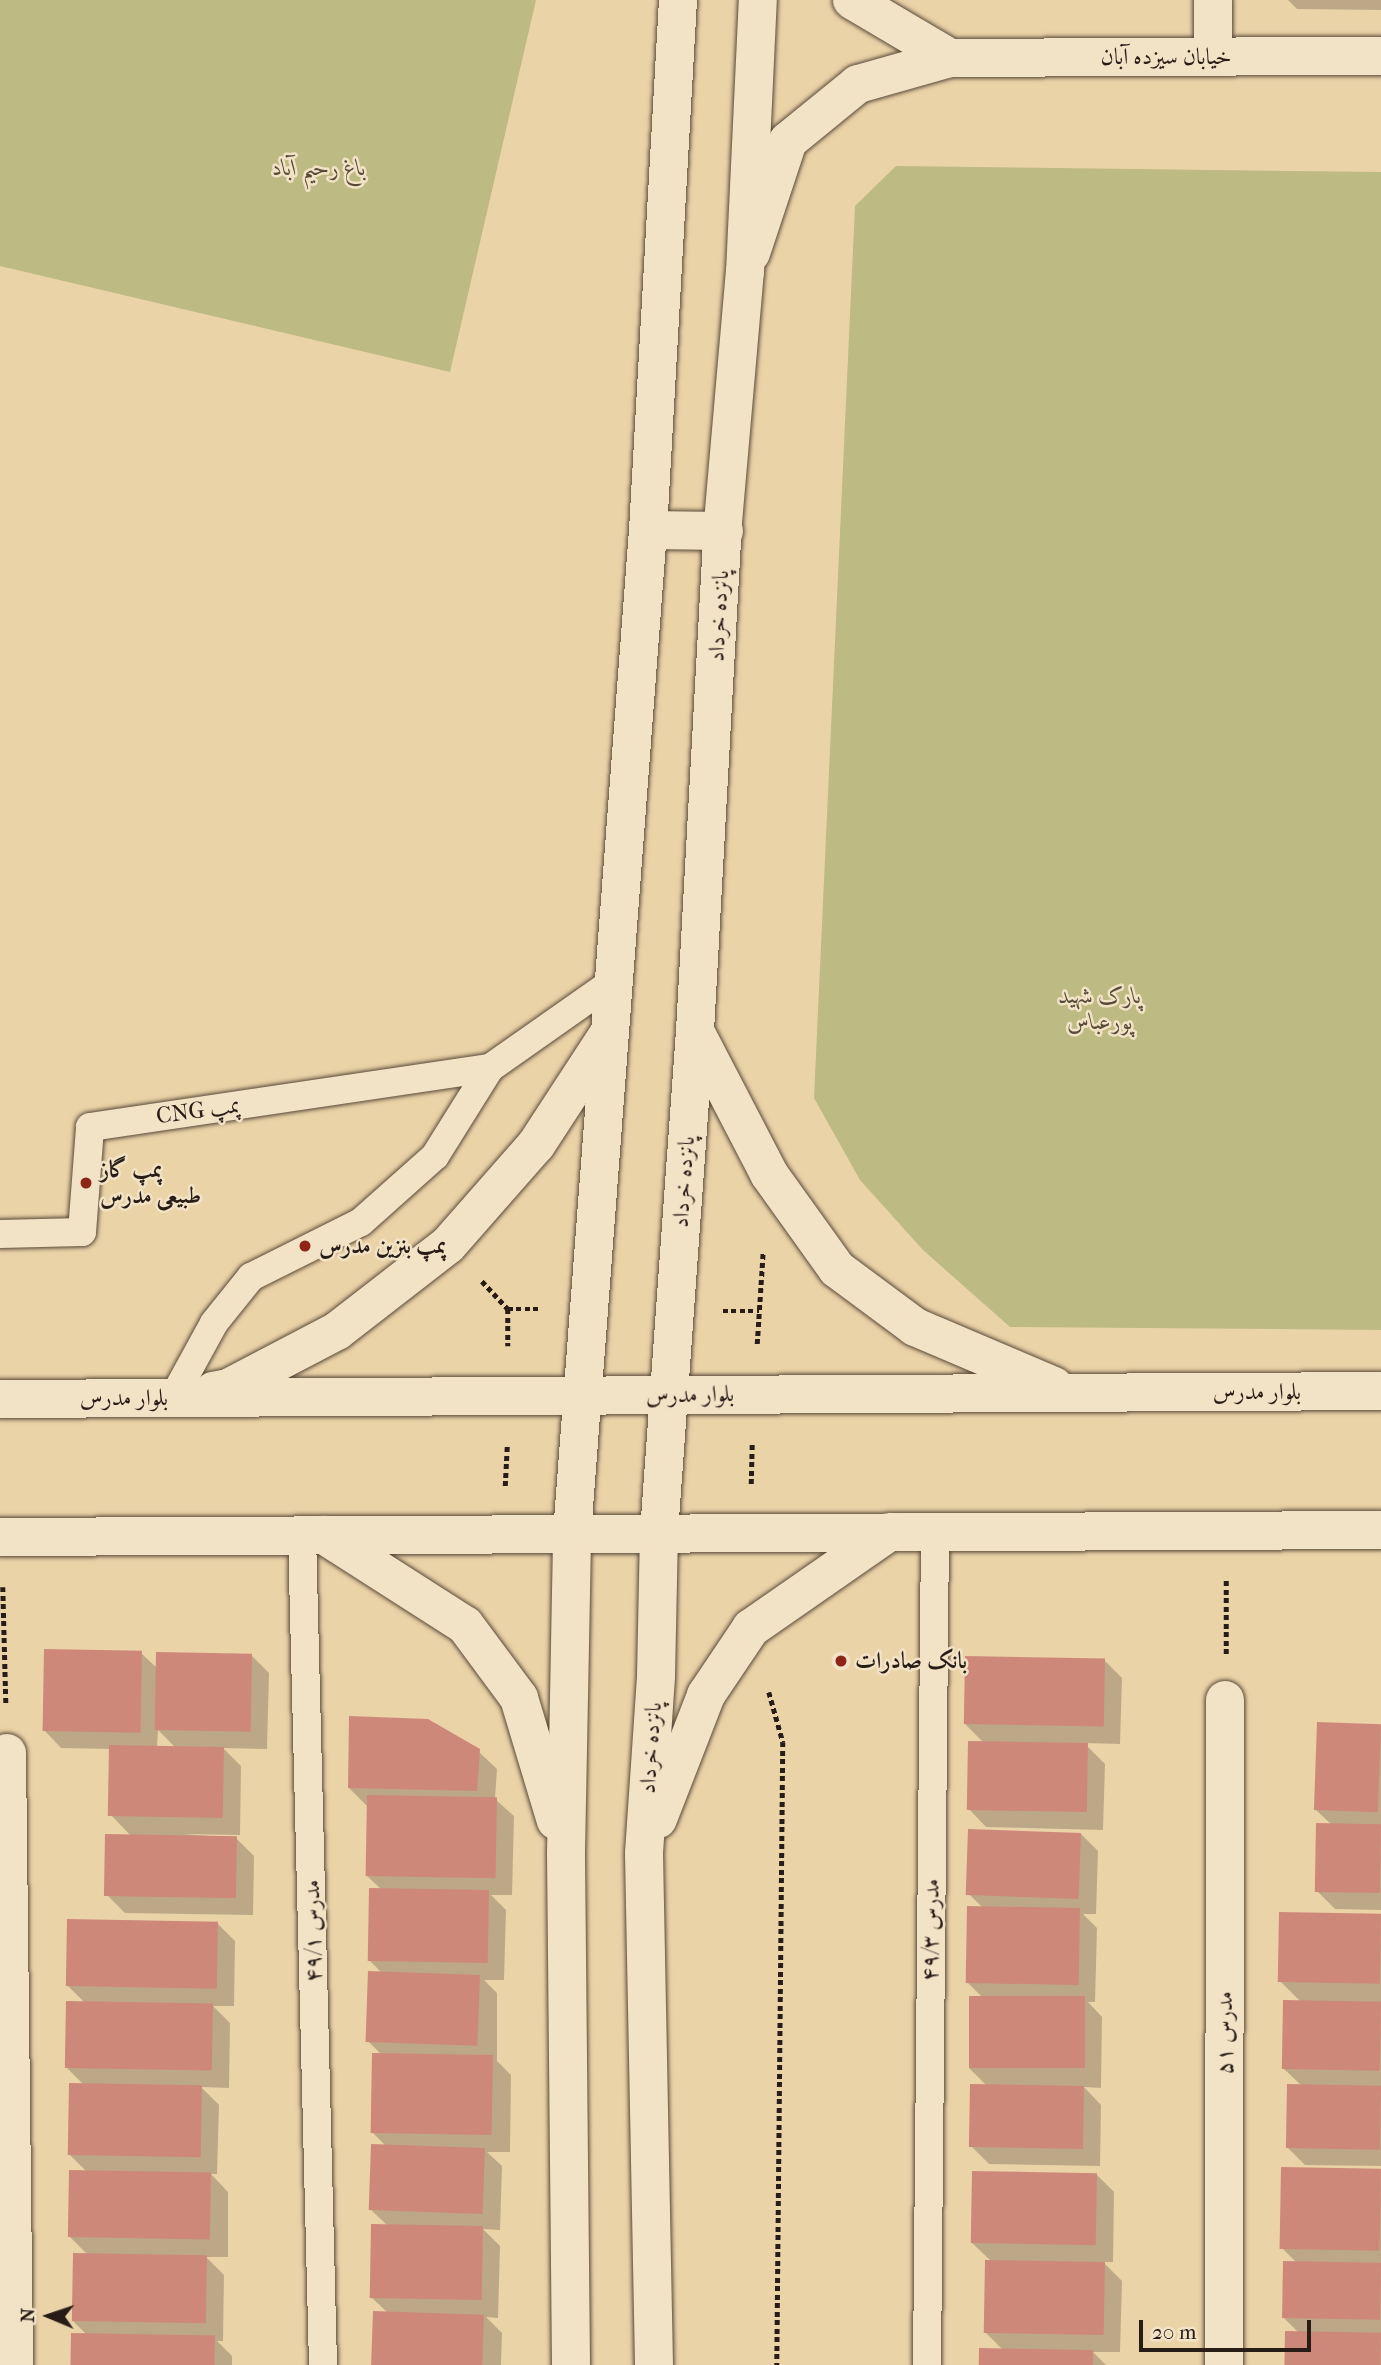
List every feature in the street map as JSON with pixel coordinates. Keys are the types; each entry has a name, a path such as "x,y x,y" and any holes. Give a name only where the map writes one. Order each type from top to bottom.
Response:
{"main road":[{"path":"571,2365 566,1853 572,1534 611,982 648,530 678,0"},
{"name":"پانزده خرداد","path":"653,2365 644,1853 656,1676 659,1533 695,1031 724,531 745,272 758,0"},
{"path":"852,0 950,58"},
{"path":"1213,0 1213,57"},
{"name":"خیابان سیزده آبان","path":"745,272 788,141 858,84 950,58 1381,55"},
{"path":"648,530 724,531"},
{"path":"695,1031 768,1174 837,1269 915,1327 1069,1392"},
{"path":"178,1398 228,1388 337,1331 448,1245 536,1144 609,1034"},
{"name":"بلوار مدرس","path":"0,1399 1381,1391"},
{"path":"1,1537 1381,1530"},
{"path":"644,1853 706,1695 751,1628 888,1532"},
{"path":"313,1535 465,1625 519,1698 566,1853"},
{"name":"مدرس ۵۱","path":"1224,2365 1226,1700"},
{"path":"7,1753 14,2357"}],"lane":[{"path":"178,1398 214,1323 251,1277 361,1222 435,1156 490,1068 611,982"},
{"name":"CNG پمپ","path":"0,1234 82,1232 90,1127 490,1068"},
{"name":"مدرس ۴۹/۳","path":"927,2365 935,1532"},
{"name":"مدرس ۴۹/۱","path":"313,1535 323,2365"}],"path":[{"path":"1226,1531 1226,1700"},
{"path":"1,1537 7,1753"},
{"path":"751,1628 783,1742 777,2365"}],"green space":[{"name":"باغ رحیم آباد","path":"0,0 536,0 450,372 0,266"},
{"name":"پارک شهید پورعباس","path":"896,166 1381,172 1381,1330 1010,1327 923,1250 860,1180 814,1098 855,206"}],"building":[{"path":"44,1649 142,1651 141,1733 43,1731"},
{"path":"156,1652 252,1654 251,1732 155,1730"},
{"path":"965,1656 1105,1658 1104,1726 964,1724"},
{"path":"349,1716 428,1719 480,1749 477,1791 348,1788"},
{"path":"1317,1722 1381,1724 1378,1812 1314,1810"},
{"path":"968,1741 1088,1743 1087,1812 967,1810"},
{"path":"109,1745 224,1747 223,1818 108,1816"},
{"path":"367,1795 497,1797 496,1878 366,1876"},
{"path":"1316,1823 1381,1824 1380,1893 1315,1892"},
{"path":"968,1829 1081,1833 1079,1899 966,1895"},
{"path":"105,1834 237,1836 236,1898 104,1896"},
{"path":"369,1888 489,1890 488,1963 368,1961"},
{"path":"967,1906 1080,1908 1079,1985 966,1983"},
{"path":"1279,1912 1381,1914 1380,1984 1278,1982"},
{"path":"67,1919 218,1922 217,1989 66,1986"},
{"path":"368,1971 480,1975 477,2046 366,2042"},
{"path":"969,1996 1085,1996 1085,2068 969,2068"},
{"path":"1283,2000 1381,2002 1380,2071 1282,2069"},
{"path":"66,2001 213,2004 212,2071 65,2068"},
{"path":"372,2053 493,2055 492,2135 371,2133"},
{"path":"69,2083 202,2085 201,2157 68,2155"},
{"path":"970,2084 1084,2086 1083,2149 969,2147"},
{"path":"1287,2084 1381,2086 1380,2150 1286,2148"},
{"path":"371,2144 485,2148 483,2214 369,2210"},
{"path":"1281,2167 1381,2169 1380,2251 1280,2249"},
{"path":"69,2170 211,2172 210,2239 68,2237"},
{"path":"972,2171 1097,2173 1096,2245 971,2243"},
{"path":"371,2224 483,2226 482,2300 370,2298"},
{"path":"73,2253 207,2255 206,2323 72,2321"},
{"path":"985,2260 1105,2262 1104,2335 984,2333"},
{"path":"1283,2261 1381,2263 1380,2320 1282,2318"},
{"path":"373,2311 484,2315 482,2365 371,2365"},
{"path":"1285,2331 1381,2333 1380,2365 1284,2365"},
{"path":"71,2333 215,2336 214,2365 70,2365"},
{"path":"979,2348 1093,2350 1093,2365 979,2365"}],"place":[{"name":"پمپ گاز طبیعی مدرس","path":"86,1183"},
{"name":"پمپ بنزین مدرس","path":"305,1246"},
{"name":"بانک صادرات","path":"841,1661"}]}
